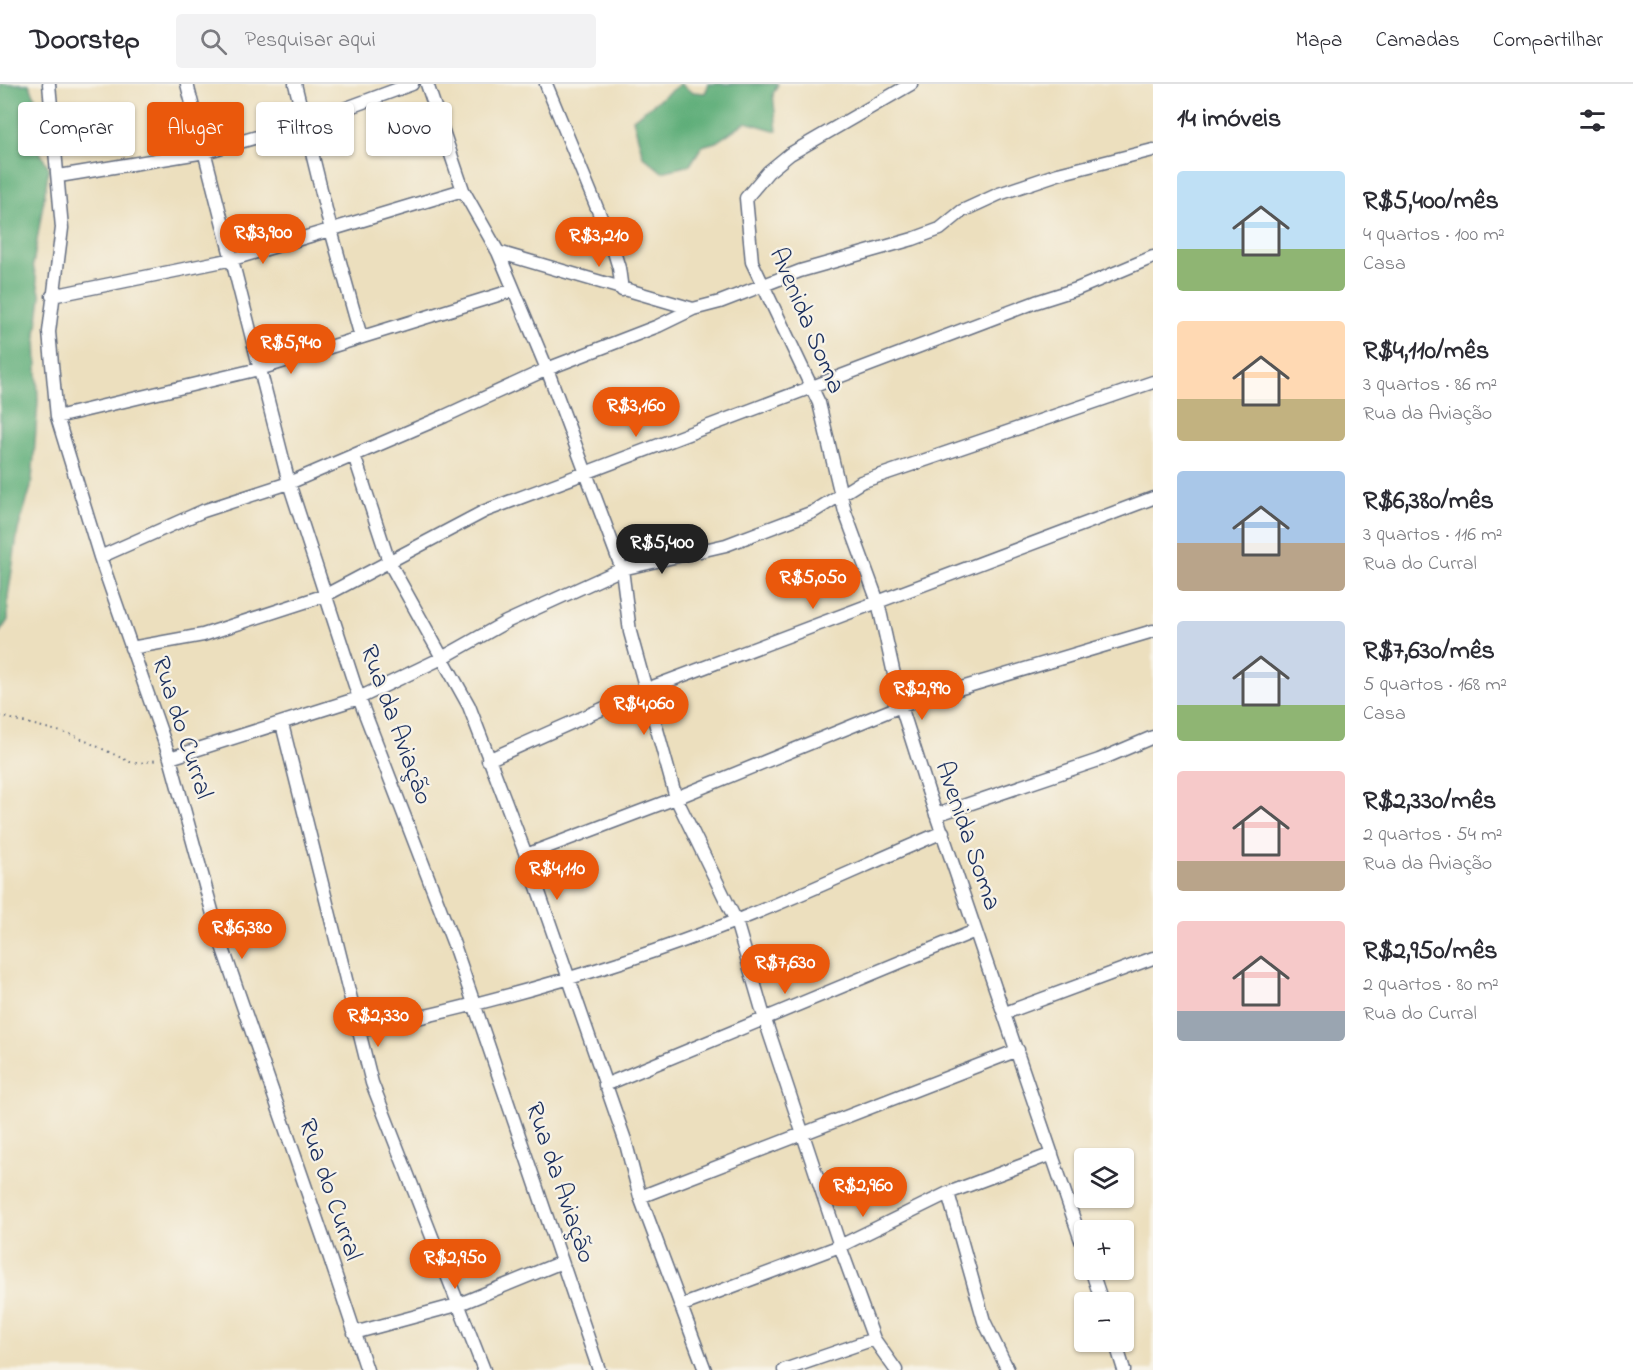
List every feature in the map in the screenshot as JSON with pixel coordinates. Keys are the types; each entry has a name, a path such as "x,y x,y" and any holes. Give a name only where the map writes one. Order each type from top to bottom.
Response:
{"street":[{"name":"Rua do Curral","path":"49,84 62,228 49,332 57,417 100,557 170,758 220,940 367,1370"},
{"name":"Rua da Aviação","path":"187,84 192,102"},
{"path":"295,84 300,102"},
{"path":"354,105 412,84"},
{"path":"427,84 463,190 498,252 514,290 547,369 622,569 630,632 676,798 736,921 765,1020 840,1246 874,1339 896,1370"},
{"path":"546,84 610,242 619,268 622,290"},
{"name":"Avenida Soma","path":"911,84 790,154 768,172 746,198 752,262 814,388 849,528 878,602 901,706 1074,1220"},
{"path":"100,557 203,511 289,483 547,369 658,326 693,309 764,286 800,271 913,239 940,228 962,212 999,194 1058,174 1153,150"},
{"path":"59,176 181,156"},
{"name":"Rua da Aviação","path":"206,156 289,483 359,698 453,942 599,1370"},
{"path":"314,156 331,230 361,337"},
{"path":"52,296 233,259 463,190"},
{"path":"498,252 693,309"},
{"path":"131,648 203,635 326,595 485,511 1036,302 1077,289 1153,257"},
{"path":"57,417 259,369 514,290"},
{"path":"170,758 359,698 442,658 506,622 622,569 726,544 813,512 861,482 1153,382"},
{"path":"354,455 389,562 469,705 526,855 625,1140 640,1197 683,1305 705,1370"},
{"path":"488,760 647,689 1153,498"},
{"path":"526,855 676,798 901,706 1153,631"},
{"path":"282,724 372,1083 484,1370"},
{"path":"936,815 1099,760 1153,737"},
{"path":"358,1031 475,1006 568,979 736,921 943,832"},
{"path":"606,1085 975,931"},
{"path":"1005,1013 1153,958"},
{"path":"640,1197 1018,1050"},
{"path":"683,1305 840,1246 948,1193 1052,1154"},
{"path":"948,1193 984,1321 1008,1370"},
{"path":"354,1333 457,1305 562,1262"},
{"path":"784,1370 874,1339"},
{"path":"1118,1352 1124,1370"}],"path":[{"path":"0,716 73,735 130,762 139,763 170,758"}],"green space":[{"path":"0,84 29,84 37,102 18,102 18,156 42,156 49,168 33,265 41,297 36,334 38,402 31,487 18,530 8,597 8,620 0,632"},
{"path":"680,84 692,92 705,93 709,84 778,84 773,94 777,131 746,122 716,142 702,146 690,165 662,172 643,156 633,119"}]}
